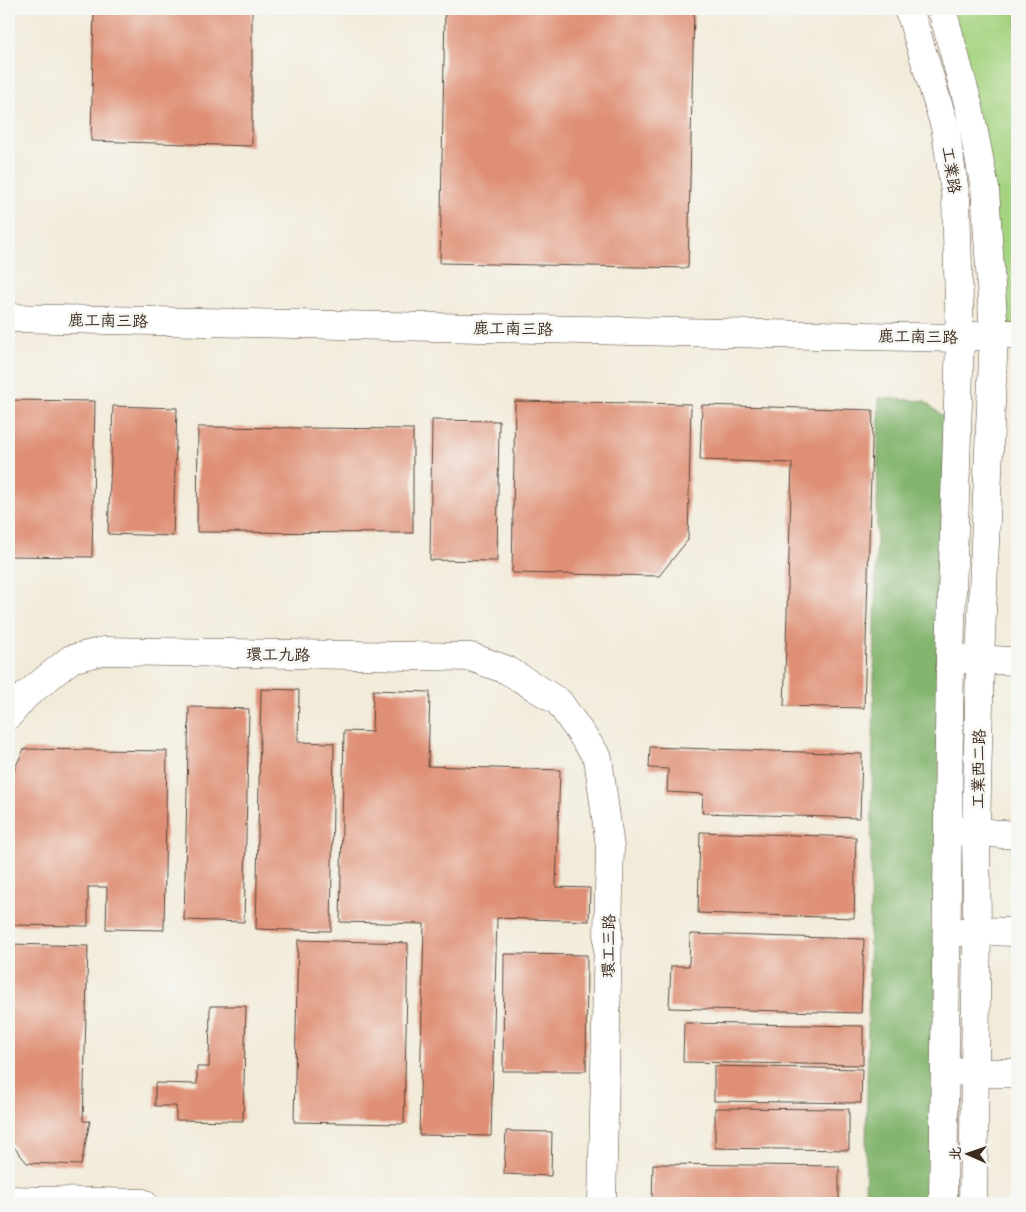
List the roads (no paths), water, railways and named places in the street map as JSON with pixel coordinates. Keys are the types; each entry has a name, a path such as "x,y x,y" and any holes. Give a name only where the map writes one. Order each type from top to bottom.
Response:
{"street":[{"name":"工業路","path":"908,9 945,127 956,198 960,338"},
{"name":"工業路","path":"942,9 969,107 985,188 1006,334"},
{"name":"鹿工南三路","path":"9,318 960,338 1006,334"},
{"name":"工業西二路","path":"974,1203 977,931 976,832 980,660 1006,334"},
{"name":"工業西二路","path":"944,1203 950,658 960,338"},
{"name":"環工九路","path":"9,715 25,696 71,659 103,651 471,657 507,670 559,702"},
{"path":"950,658 1017,661"},
{"name":"環工三路","path":"559,702 598,758 610,847 602,1203"},
{"path":"949,831 1017,835"},
{"path":"946,934 977,931 1017,932"},
{"path":"944,1069 975,1073 1017,1074"},
{"path":"9,1200 143,1203"}]}
